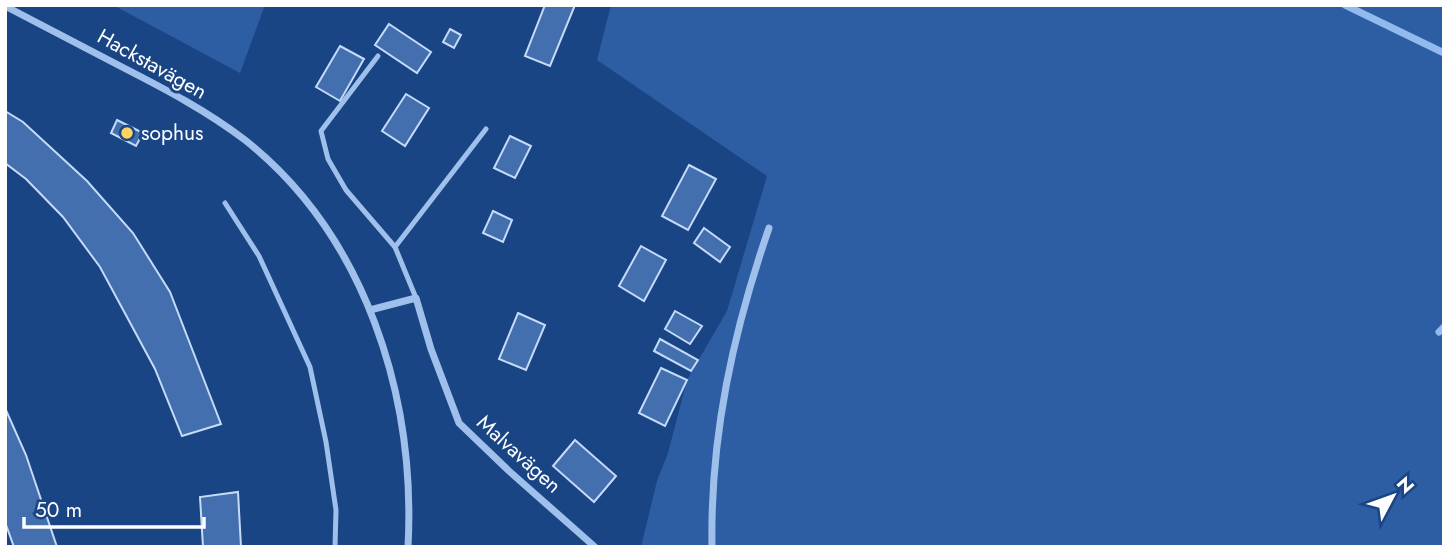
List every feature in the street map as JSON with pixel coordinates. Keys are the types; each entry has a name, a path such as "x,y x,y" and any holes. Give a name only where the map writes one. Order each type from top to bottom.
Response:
{"street":[{"name":"Hackstavägen","path":"5,6 179,96 246,142 302,197 348,264 370,310 389,363 403,424 410,494 408,547"},
{"path":"712,547 714,467 720,414 734,343 752,276 769,228"},
{"path":"370,310 416,298"},
{"name":"Malvavägen","path":"416,298 431,349 459,423 595,547"}],"lane":[{"path":"378,56 321,131 328,159 346,190 395,247 416,298"},
{"path":"395,247 486,129"},
{"path":"225,203 259,256 310,367 326,442 336,510 335,547"}],"shaded area":[{"path":"113,5 265,5 240,73"},
{"path":"611,5 1444,5 1444,547 641,547 657,481 668,453 687,380 727,311 767,176 597,60"}],"building":[{"path":"545,5 575,5 550,66 525,56"},
{"path":"389,24 431,52 417,73 375,45"},
{"path":"450,29 461,35 454,48 443,42"},
{"path":"340,46 364,59 340,101 316,87"},
{"path":"406,94 429,108 405,146 382,131"},
{"path":"5,111 23,122 87,181 133,233 170,292 221,424 182,436 155,369 100,267 63,217 26,179 5,163"},
{"name":"sophus","path":"117,120 143,133 136,146 111,133"},
{"path":"510,136 531,146 515,178 494,168"},
{"path":"689,165 716,179 688,230 662,216"},
{"path":"493,211 512,220 503,242 483,233"},
{"path":"704,228 730,247 720,262 694,243"},
{"path":"641,246 666,260 644,301 619,286"},
{"path":"675,311 702,326 690,344 665,329"},
{"path":"518,313 545,325 526,370 499,359"},
{"path":"660,339 698,360 691,371 654,351"},
{"path":"661,368 687,380 665,426 639,413"},
{"path":"5,408 26,455 57,547 14,547 5,522"},
{"path":"575,440 616,476 594,502 553,466"},
{"path":"238,492 241,547 203,547 200,497"}],"waterway":[{"path":"1345,5 1444,53"},
{"path":"1439,332 1444,327"}],"place":[{"name":"sophus","path":"127,133"}]}
